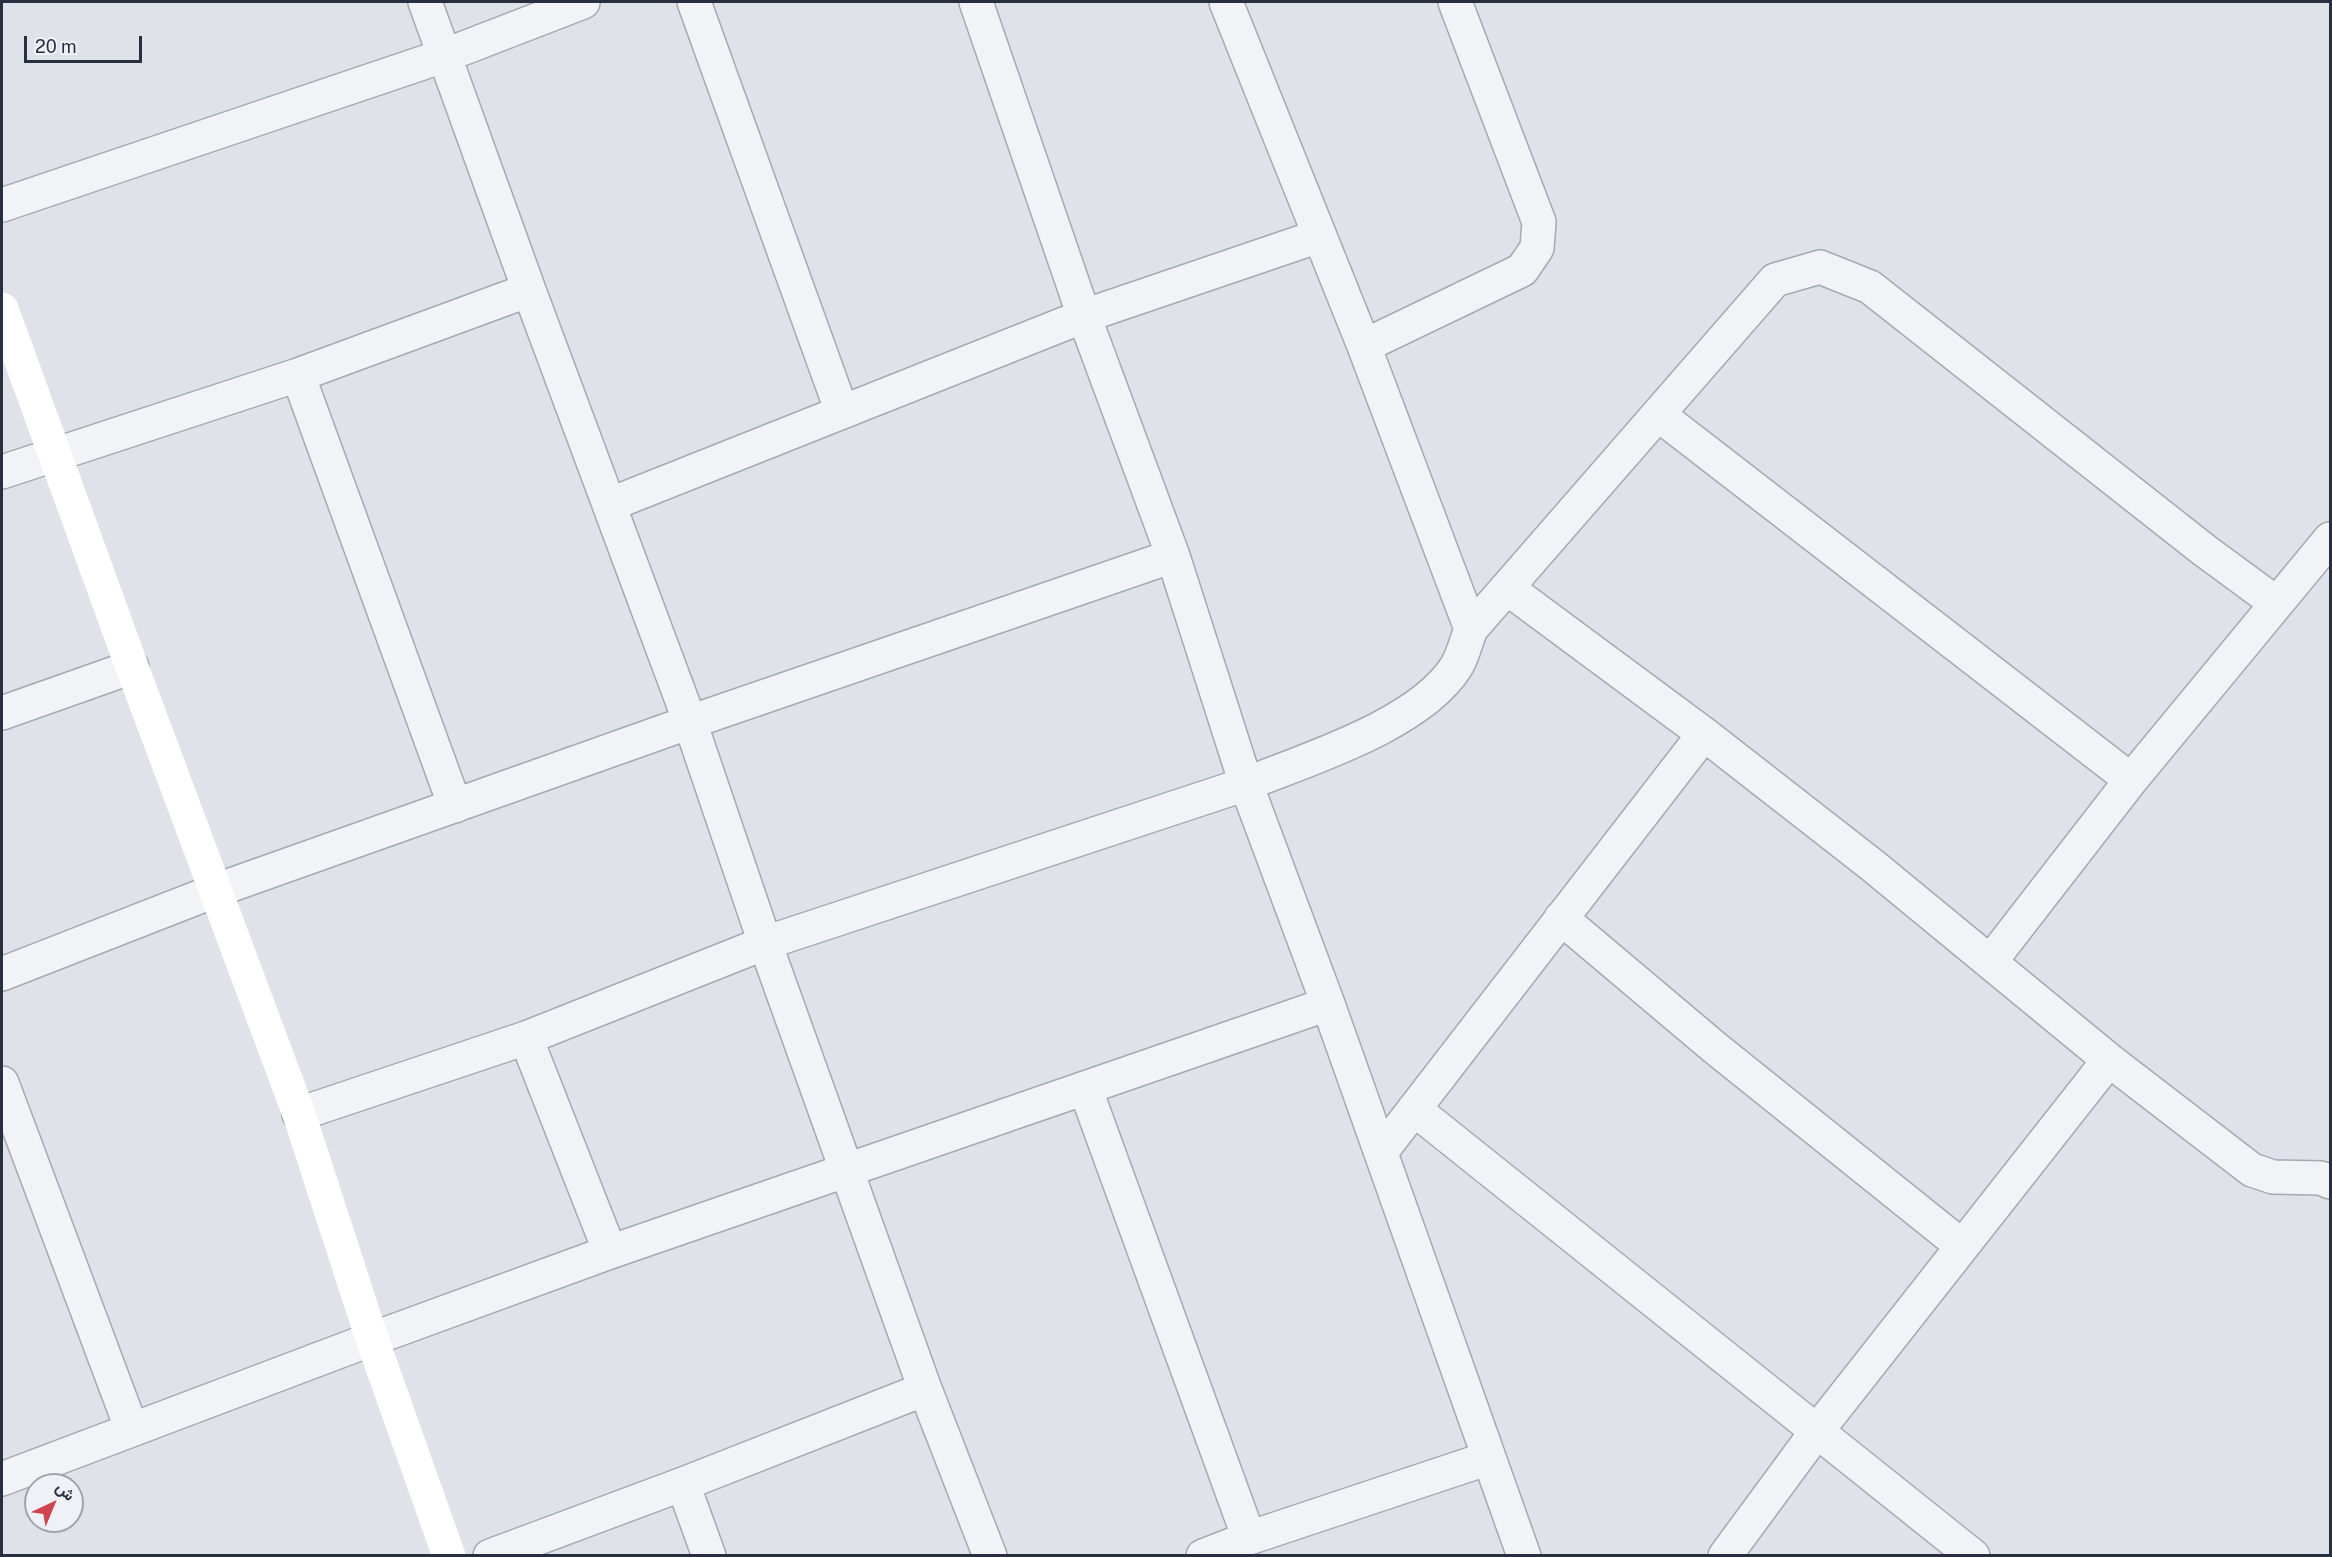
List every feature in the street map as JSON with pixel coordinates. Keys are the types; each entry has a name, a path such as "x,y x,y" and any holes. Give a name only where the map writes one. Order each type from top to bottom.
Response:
{"main road":[{"path":"2,309 132,667 299,1114 372,1339 450,1556"}],"street":[{"path":"425,2 529,290 611,504 690,722 765,943 925,1389 990,1556"},
{"path":"2,205 446,56 584,2"},
{"path":"694,2 842,412"},
{"path":"976,2 1084,316 1173,556 1246,784 1328,1004 1524,1556"},
{"path":"1227,2 1318,236 1364,346 1471,629"},
{"path":"1364,346 1522,270 1537,248 1539,222 1455,2"},
{"path":"611,504 1084,316 1318,236"},
{"path":"299,1114 526,1038 765,943 1246,784 1396,721 1431,696 1456,667 1471,629 1775,280 1820,267 1870,287 2204,550 2276,603"},
{"path":"2,472 298,375 529,290"},
{"path":"298,375 455,806"},
{"path":"1659,415 2131,780"},
{"path":"1990,962 2131,780 2331,539"},
{"path":"2,974 217,890 690,722 1173,556"},
{"path":"1507,588 1704,734 1872,865 2109,1060 2253,1170 2273,1177 2321,1178 2331,1182"},
{"path":"2,713 132,667"},
{"path":"1381,1152 1704,734"},
{"path":"1561,918 1714,1047 1962,1246"},
{"path":"2,1479 610,1252 1328,1004"},
{"path":"526,1038 610,1252"},
{"path":"1725,1556 1817,1431 2109,1060"},
{"path":"2,1083 132,1430"},
{"path":"1085,1088 1249,1538"},
{"path":"1414,1108 1973,1556"},
{"path":"490,1556 683,1484 925,1389"},
{"path":"1203,1556 1249,1538 1489,1458"},
{"path":"683,1484 709,1556"}]}
